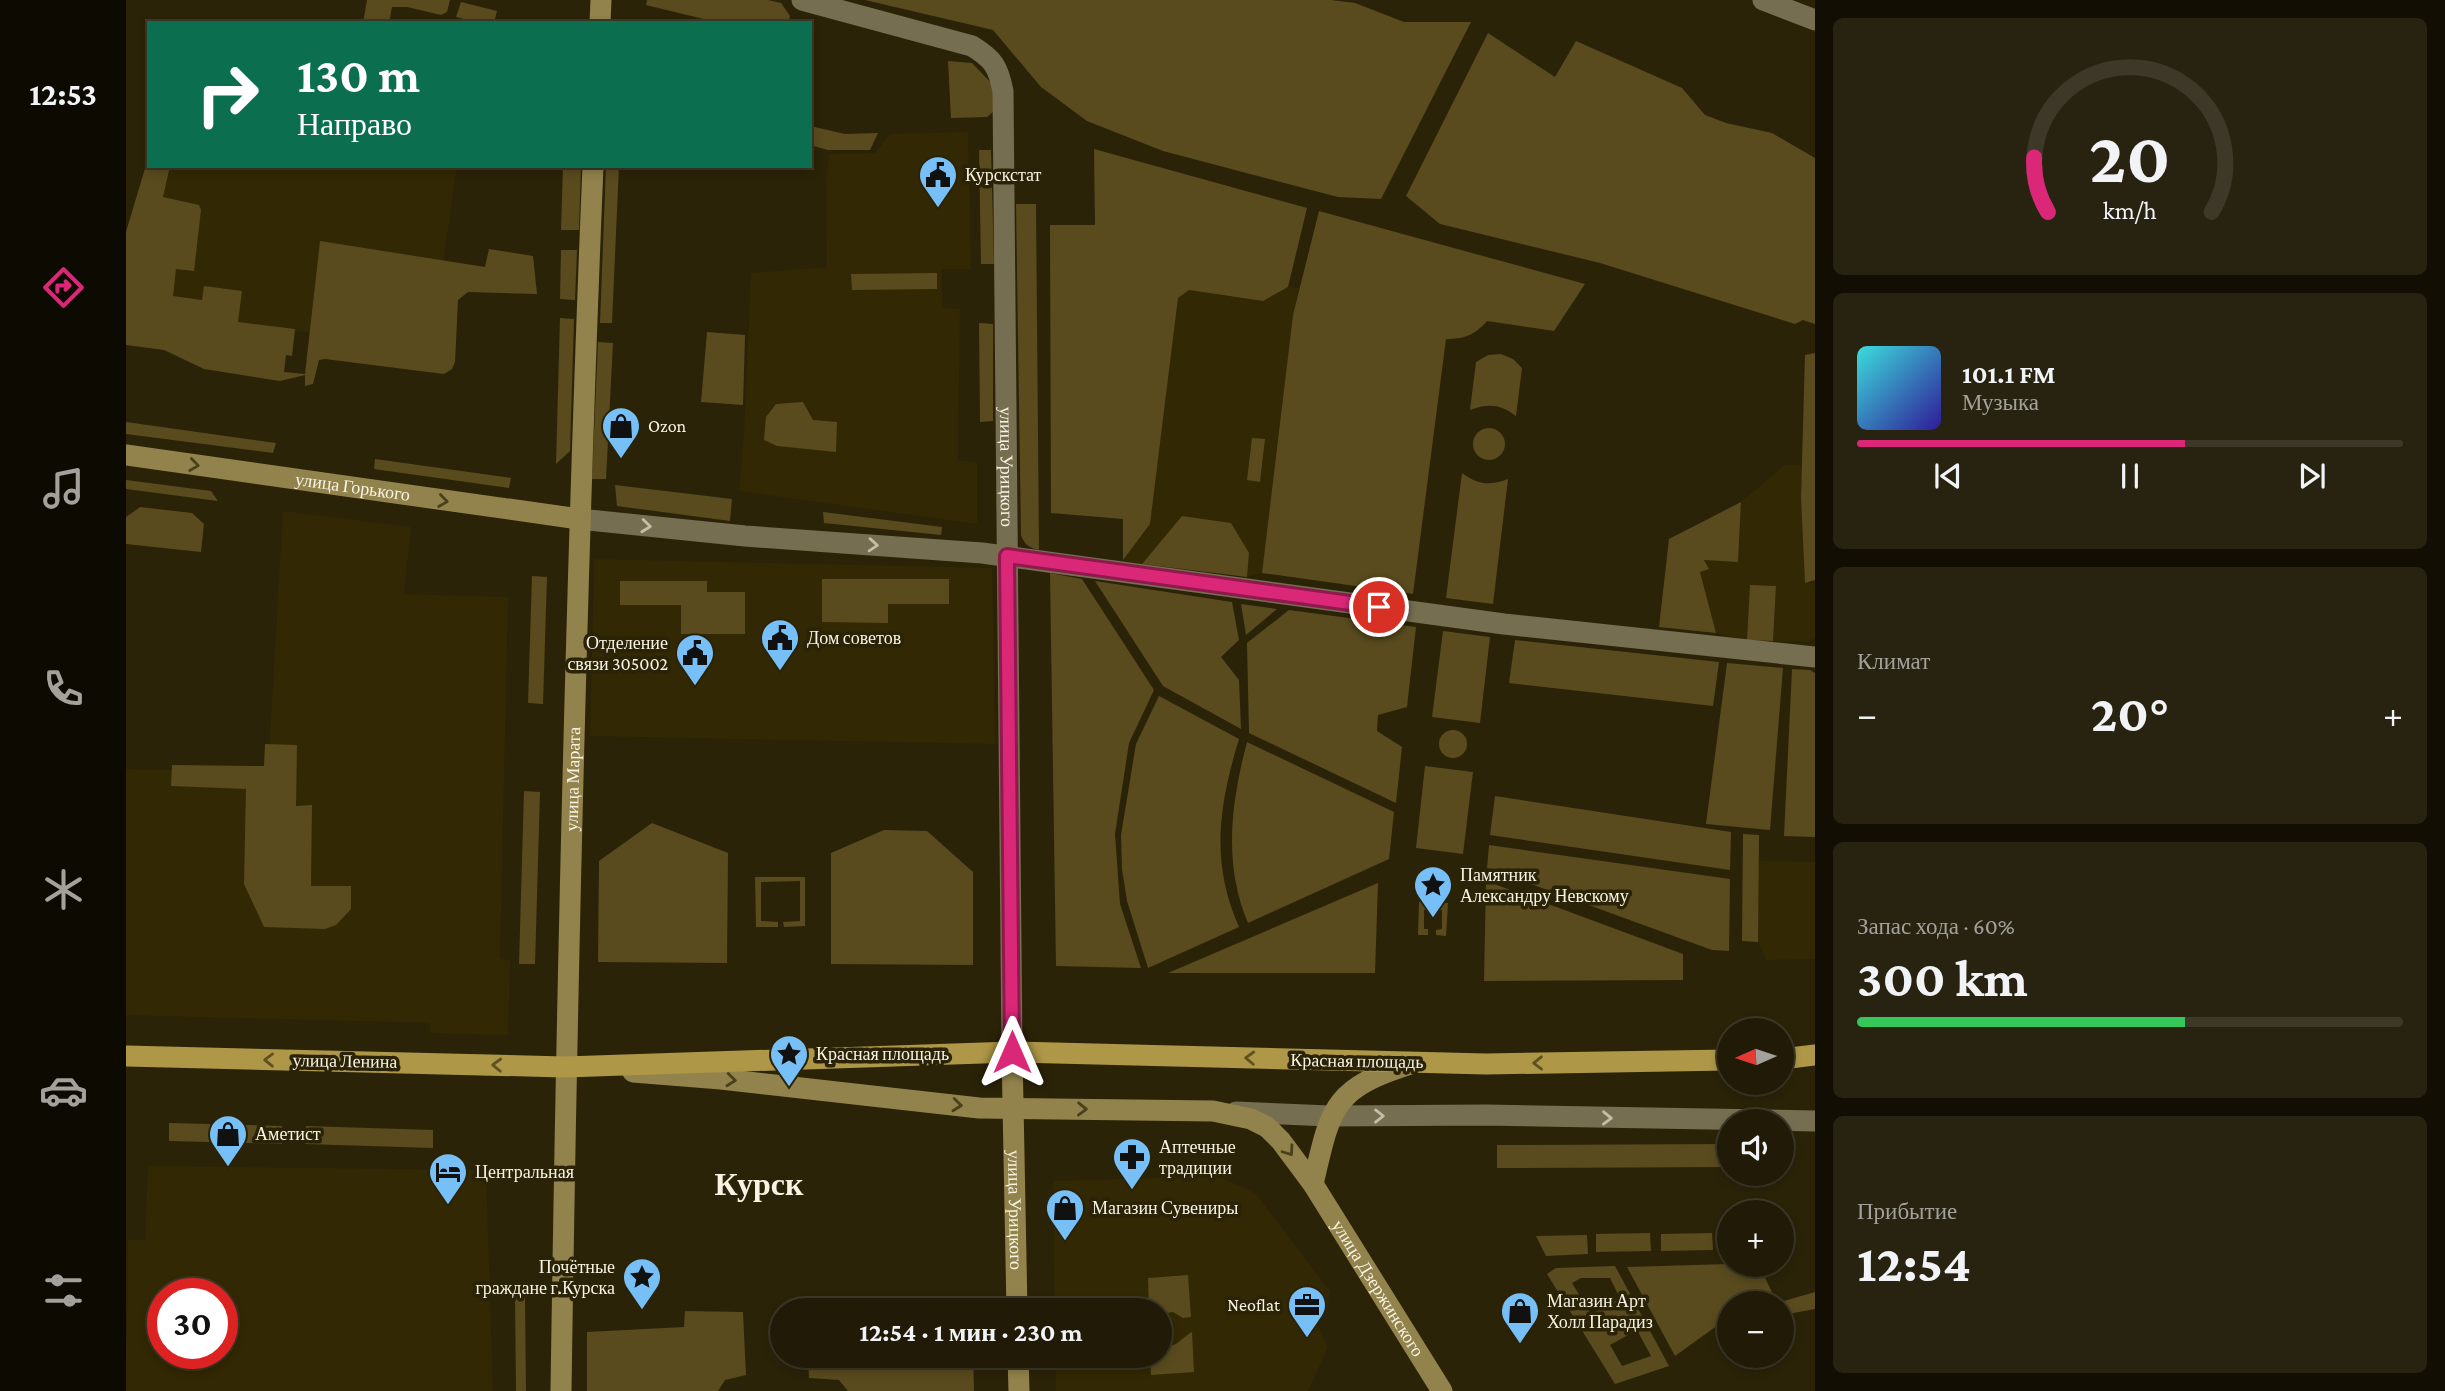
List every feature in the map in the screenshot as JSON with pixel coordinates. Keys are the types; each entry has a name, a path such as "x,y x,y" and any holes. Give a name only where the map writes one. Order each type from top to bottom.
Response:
{"main road":[{"name":"Красная площадь","path":"565,1067 1012,1052 1416,1063 1717,1060"},
{"path":"1794,1058 1815,1055"},
{"name":"улица Ленина","path":"126,1056 565,1067"}],"street":[{"path":"600,21 601,0"},
{"name":"улица Урицкого","path":"803,0 972,46 987,55 999,70 1003,91 1017,1298"},
{"path":"1763,0 1815,20"},
{"name":"улица Марата","path":"561,1391 565,1067 579,519 593,168"},
{"name":"улица Горького","path":"126,455 579,519"},
{"path":"579,519 745,536 1007,556 1504,624 1815,657"},
{"path":"1313,1184 1330,1116 1349,1093 1395,1069 1416,1063"},
{"name":"улица Дзержинского","path":"565,1067 721,1079 979,1108 1213,1111 1251,1119 1268,1127 1313,1184 1443,1391"},
{"path":"1213,1111 1330,1116 1487,1115 1815,1121"},
{"path":"1018,1368 1019,1391"}],"shaded area":[{"path":"367,0 450,0 447,12 441,15 407,7 392,7 389,21 363,21"},
{"path":"647,0 768,0 781,3 790,16 789,21 712,21 646,5"},
{"path":"865,0 1331,0 1355,3 1404,22 1471,22 1381,199 1338,197 1163,151 1087,121 1041,87 993,30"},
{"path":"461,2 497,11 494,21 472,21 456,17"},
{"path":"1488,33 1555,77 1576,41 1682,88 1705,115 1726,123 1772,133 1815,158 1815,324 1803,320 1795,324 1600,263 1440,224 1406,196"},
{"path":"948,61 972,63 994,86 994,111 987,117 951,118"},
{"path":"812,126 845,134 878,133 870,150 828,150 812,146"},
{"path":"968,132 971,269 941,269 943,308 960,309 958,460 977,463 977,524 739,491 751,273 827,267 826,180 829,154 875,153 890,134"},
{"path":"1094,149 1307,208 1288,287 1263,301 1189,290 1178,298 1150,524 1123,560 1123,519 1051,513 1050,225 1095,225"},
{"path":"979,150 991,150 994,264 981,264"},
{"path":"147,162 147,168 457,168 443,264 314,333 230,325 126,293 126,232"},
{"path":"147,162 147,168 170,168 163,197 199,205 201,210 194,271 176,269 173,296 202,300 204,286 242,291 238,322 295,329 292,356 286,355 284,372 305,374 320,241 485,267 489,249 533,256 537,294 468,292 458,300 455,362 452,369 444,374 325,359 319,360 313,384 305,386 305,375 280,381 204,369 164,350 126,345 126,232"},
{"path":"563,168 581,168 579,230 561,230"},
{"path":"606,168 619,168 612,323 600,323"},
{"path":"1016,204 1036,204 1039,550 1027,545 1021,535"},
{"path":"1319,211 1585,284 1554,331 1487,321 1469,335 1446,339 1413,594 1262,573 1293,315"},
{"path":"561,250 577,250 575,300 560,299"},
{"path":"937,273 937,289 852,290 851,274"},
{"path":"1288,287 1299,288 1293,315 1262,573 1247,577 1249,552 1182,516 1142,564 1123,560 1150,524 1178,298 1189,290 1262,301"},
{"path":"560,318 574,319 570,451 556,464"},
{"path":"979,323 993,324 993,421 980,422"},
{"path":"707,332 745,335 743,405 701,402"},
{"path":"598,342 613,343 606,479 592,479"},
{"path":"1815,353 1815,580 1805,583 1801,498 1805,355"},
{"path":"1501,354 1513,359 1522,368 1516,416 1494,406 1470,410 1476,362 1488,355"},
{"path":"803,402 813,420 837,422 836,452 777,446 764,440 766,417 776,404"},
{"path":"126,422 276,443 273,453 126,434"},
{"path":"1489,428 1500,433 1505,444 1500,455 1489,460 1478,455 1473,444 1478,433"},
{"path":"1252,438 1265,439 1260,482 1247,480"},
{"path":"375,459 511,478 509,488 374,469"},
{"path":"1785,465 1802,465 1805,582 1812,583 1815,580 1815,637 1810,642 1773,641 1776,586 1751,585 1747,640 1716,633 1700,572 1703,560 1738,561 1741,502"},
{"path":"1462,473 1484,483 1508,479 1493,604 1446,598"},
{"path":"126,480 211,491 218,501 126,489"},
{"path":"615,485 732,499 730,521 617,506"},
{"path":"1741,502 1738,562 1704,560 1709,569 1700,572 1716,633 1659,627 1669,539"},
{"path":"140,507 192,513 204,524 201,552 126,544 126,517"},
{"path":"283,511 411,527 404,594 508,597 500,959 510,960 508,1035 430,1033 430,1023 126,1015 126,769 268,771"},
{"path":"823,512 942,527 941,535 824,523"},
{"path":"1182,516 1231,523 1249,553 1247,577 1142,564"},
{"path":"594,559 992,568 995,744 590,736"},
{"path":"1050,573 1082,579 1154,690 1129,743 1115,834 1120,904 1141,968 1056,966"},
{"path":"532,576 547,577 543,704 528,703"},
{"path":"822,579 949,579 949,604 888,604 888,623 822,622"},
{"path":"620,581 707,581 707,592 745,592 745,634 681,634 681,605 620,605"},
{"path":"1095,581 1232,602 1239,640 1221,657 1239,680 1241,729 1163,686"},
{"path":"1750,585 1776,586 1773,641 1747,640"},
{"path":"1241,604 1277,609 1246,635"},
{"path":"1289,610 1416,627 1407,707 1378,715 1377,731 1402,747 1396,803 1249,733 1247,643"},
{"path":"1443,631 1490,637 1480,723 1432,717"},
{"path":"1515,640 1719,662 1713,706 1509,683"},
{"path":"1727,663 1783,668 1770,830 1706,824"},
{"path":"1792,669 1815,673 1815,837 1784,836"},
{"path":"1159,696 1239,739 1226,787 1221,856 1230,903 1239,927 1148,968 1127,901 1121,835 1136,744"},
{"path":"1453,730 1463,734 1467,744 1463,754 1453,758 1443,754 1439,744 1443,734"},
{"path":"1247,742 1394,812 1389,859 1248,923 1240,901 1232,856 1237,788"},
{"path":"265,744 297,745 296,806 312,805 311,886 351,886 351,909 336,925 325,929 264,927 244,884 246,789 171,786 172,765 264,766"},
{"path":"1425,766 1473,772 1463,854 1416,848"},
{"path":"524,791 540,792 535,964 519,964"},
{"path":"1495,796 1731,832 1730,870 1490,835"},
{"path":"652,823 728,853 727,963 598,962 599,861"},
{"path":"884,830 927,831 973,872 973,965 831,964 831,853"},
{"path":"1743,834 1759,835 1759,861 1815,862 1815,959 1766,960 1758,942 1742,941"},
{"path":"1743,834 1759,835 1758,942 1742,941"},
{"path":"1489,845 1730,879 1729,951 1712,950 1487,868"},
{"path":"755,877 805,877 805,926 784,927 783,922 800,921 800,881 761,882 761,921 778,922 778,927 756,927"},
{"path":"1486,881 1683,954 1683,980 1484,981"},
{"path":"1378,883 1375,973 1168,973"},
{"path":"1419,902 1448,903 1446,936 1436,935 1436,930 1442,929 1442,910 1424,910 1424,929 1428,929 1428,935 1418,935"},
{"path":"169,1123 282,1126 282,1144 169,1141"},
{"path":"306,1126 433,1130 433,1148 305,1144"},
{"path":"1717,1144 1717,1167 1497,1168 1497,1145"},
{"path":"148,1166 486,1170 493,1391 126,1391 128,1240 145,1240"},
{"path":"1218,1176 1255,1193 1330,1291 1327,1310 1315,1321 1328,1347 1308,1391 1056,1391 1055,1368 1172,1368 1172,1298 1055,1298 1053,1181"},
{"path":"1650,1233 1651,1251 1596,1252 1596,1234"},
{"path":"1712,1233 1713,1250 1661,1251 1661,1234"},
{"path":"1587,1235 1588,1254 1546,1256 1536,1236"},
{"path":"1717,1264 1717,1277 1765,1277 1771,1291 1717,1291 1717,1326 1675,1356 1627,1267"},
{"path":"1615,1266 1669,1366 1615,1384 1547,1274 1556,1268","holes":["1581,1278 1610,1278 1620,1298 1591,1314 1572,1283","1637,1330 1651,1356 1622,1366 1610,1345"]},
{"path":"1188,1275 1191,1317 1183,1318 1172,1312 1172,1298 1149,1298 1148,1278"},
{"path":"1815,1292 1815,1309 1794,1313 1794,1298"},
{"path":"515,1296 525,1296 526,1391 516,1391"},
{"path":"685,1311 743,1312 746,1375 725,1380 718,1391 587,1391 587,1332 684,1327"},
{"path":"1192,1332 1194,1372 1151,1375 1151,1368 1172,1368 1174,1345"},
{"path":"809,1368 973,1368 974,1391 848,1391 839,1380 809,1378"}],"place":[{"name":"Курскстат","path":"938,209"},
{"name":"Ozon","path":"621,460"},
{"name":"Дом советов","path":"780,672"},
{"name":"Отделение связи 305002","path":"695,687"},
{"name":"Памятник Александру Невскому","path":"1433,919"},
{"name":"Красная площадь","path":"789,1088"},
{"name":"Аметист","path":"228,1168"},
{"name":"Аптечные традиции","path":"1132,1191"},
{"name":"Центральная","path":"448,1206"},
{"name":"Магазин Сувениры","path":"1065,1242"},
{"name":"Почётные граждане г.Курска","path":"642,1311"},
{"name":"Neoflat","path":"1307,1339"},
{"name":"Магазин Арт Холл Парадиз","path":"1520,1345"}],"district":[{"name":"Курск","path":"759,1184"}],"route":[{"path":"1012,1052 1007,556 1379,607"}]}
